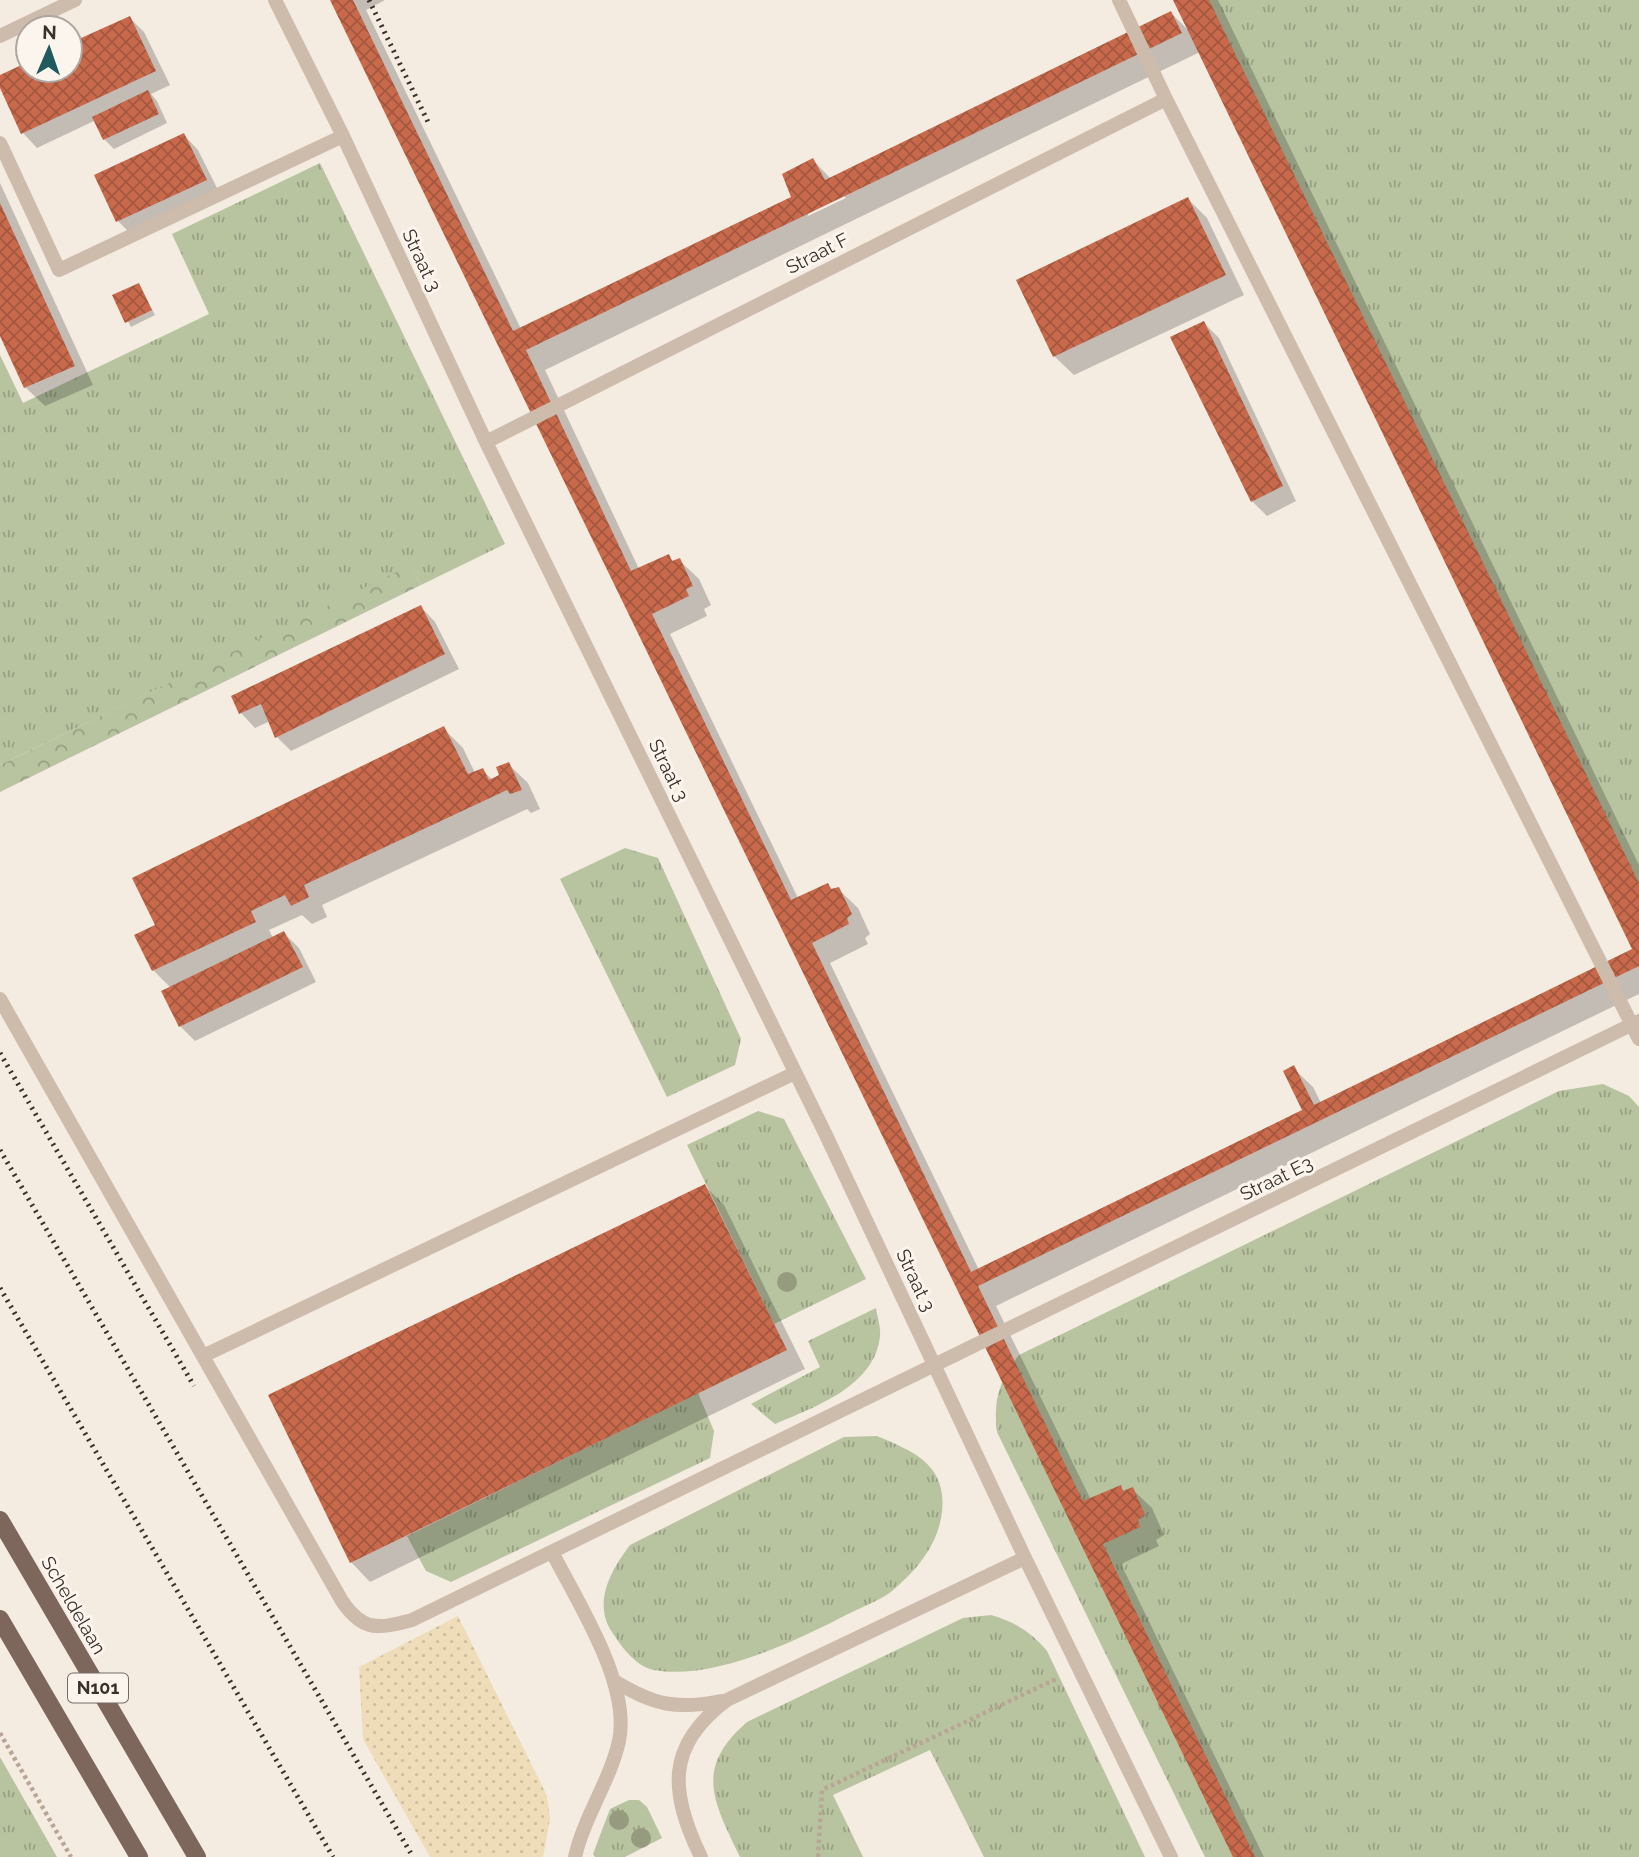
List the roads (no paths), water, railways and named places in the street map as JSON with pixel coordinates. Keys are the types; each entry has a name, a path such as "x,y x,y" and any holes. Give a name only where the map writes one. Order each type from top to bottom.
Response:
{"main road":[{"name":"Scheldelaan","path":"0,1520 197,1857"},
{"name":"N101","path":"0,1619 139,1857"}],"lane":[{"path":"0,36 75,0"},
{"name":"Straat 3","path":"275,0 343,136 486,442 796,1073 1171,1857"},
{"path":"1119,0 1166,99 1636,1023 1639,1039"},
{"name":"Straat F","path":"486,442 1166,99"},
{"path":"0,143 59,270 343,136"},
{"path":"0,999 203,1356 796,1073"},
{"name":"Straat E3","path":"203,1356 353,1617 369,1627 412,1620 936,1367 1636,1023"},
{"path":"552,1552 616,1682 621,1714 619,1741 575,1857"},
{"path":"701,1857 687,1828 677,1794 678,1768 686,1742 706,1715 727,1700 1026,1558"},
{"path":"616,1682 642,1698 667,1705 699,1705 727,1700"}],"railway":[{"path":"369,0 428,122"},
{"path":"0,1053 194,1386"},
{"path":"0,1150 413,1857"},
{"path":"0,1288 333,1857"}]}
